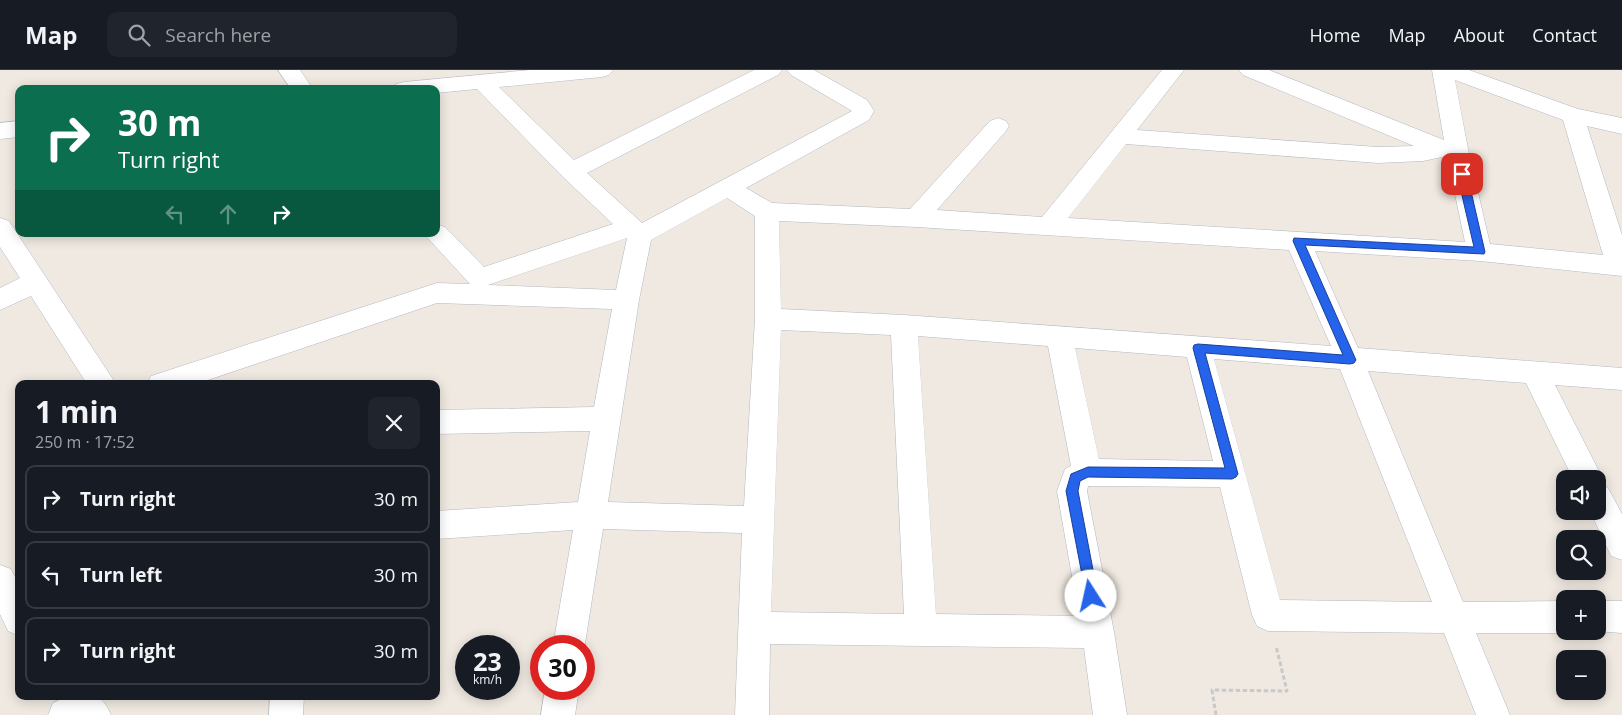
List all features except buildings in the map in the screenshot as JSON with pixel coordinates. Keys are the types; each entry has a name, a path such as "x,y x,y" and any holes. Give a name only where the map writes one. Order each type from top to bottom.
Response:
{"street":[{"path":"290,70 299,85"},
{"path":"440,85 602,70"},
{"path":"571,171 771,70"},
{"path":"174,380 479,278 636,231 726,187 861,115 863,111 859,105 798,70"},
{"path":"1048,226 1173,70"},
{"path":"1250,70 1450,151"},
{"path":"1443,70 1450,151 1480,252"},
{"path":"1448,70 1574,115 1622,126"},
{"path":"481,81 571,171 636,231"},
{"path":"726,187 767,212 916,218 1480,252 1620,266 1574,115"},
{"path":"916,218 998,126"},
{"path":"0,131 15,129"},
{"path":"1120,136 1378,155 1450,151"},
{"path":"752,715 758,520 768,319 767,212"},
{"path":"0,227 99,380"},
{"path":"571,635 636,231"},
{"path":"440,237 479,278"},
{"path":"1298,241 1350,360 1493,715"},
{"path":"0,300 35,282"},
{"path":"437,293 626,300"},
{"path":"768,319 904,325 1622,379"},
{"path":"904,325 921,629"},
{"path":"1059,337 1088,472"},
{"path":"1198,348 1268,615 1453,618 1556,617"},
{"path":"1536,373 1584,470"},
{"path":"440,422 606,419"},
{"path":"1110,715 1098,632 1072,491 1075,478 1088,472 1232,474"},
{"path":"1606,513 1622,546"},
{"path":"440,526 591,515 758,520"},
{"path":"0,581 15,612"},
{"path":"1606,617 1622,617"},
{"path":"754,628 1098,632"},
{"path":"57,700 64,715 75,710 87,709 94,715"},
{"path":"286,715 287,700"},
{"path":"558,715 560,700"}],"path":[{"path":"1216,715 1212,690 1287,691 1268,615"}],"route":[{"path":"1091,596 1072,491 1072,483 1075,478 1080,474 1088,472 1232,474 1198,348 1350,360 1298,241 1480,252 1462,174"}]}
